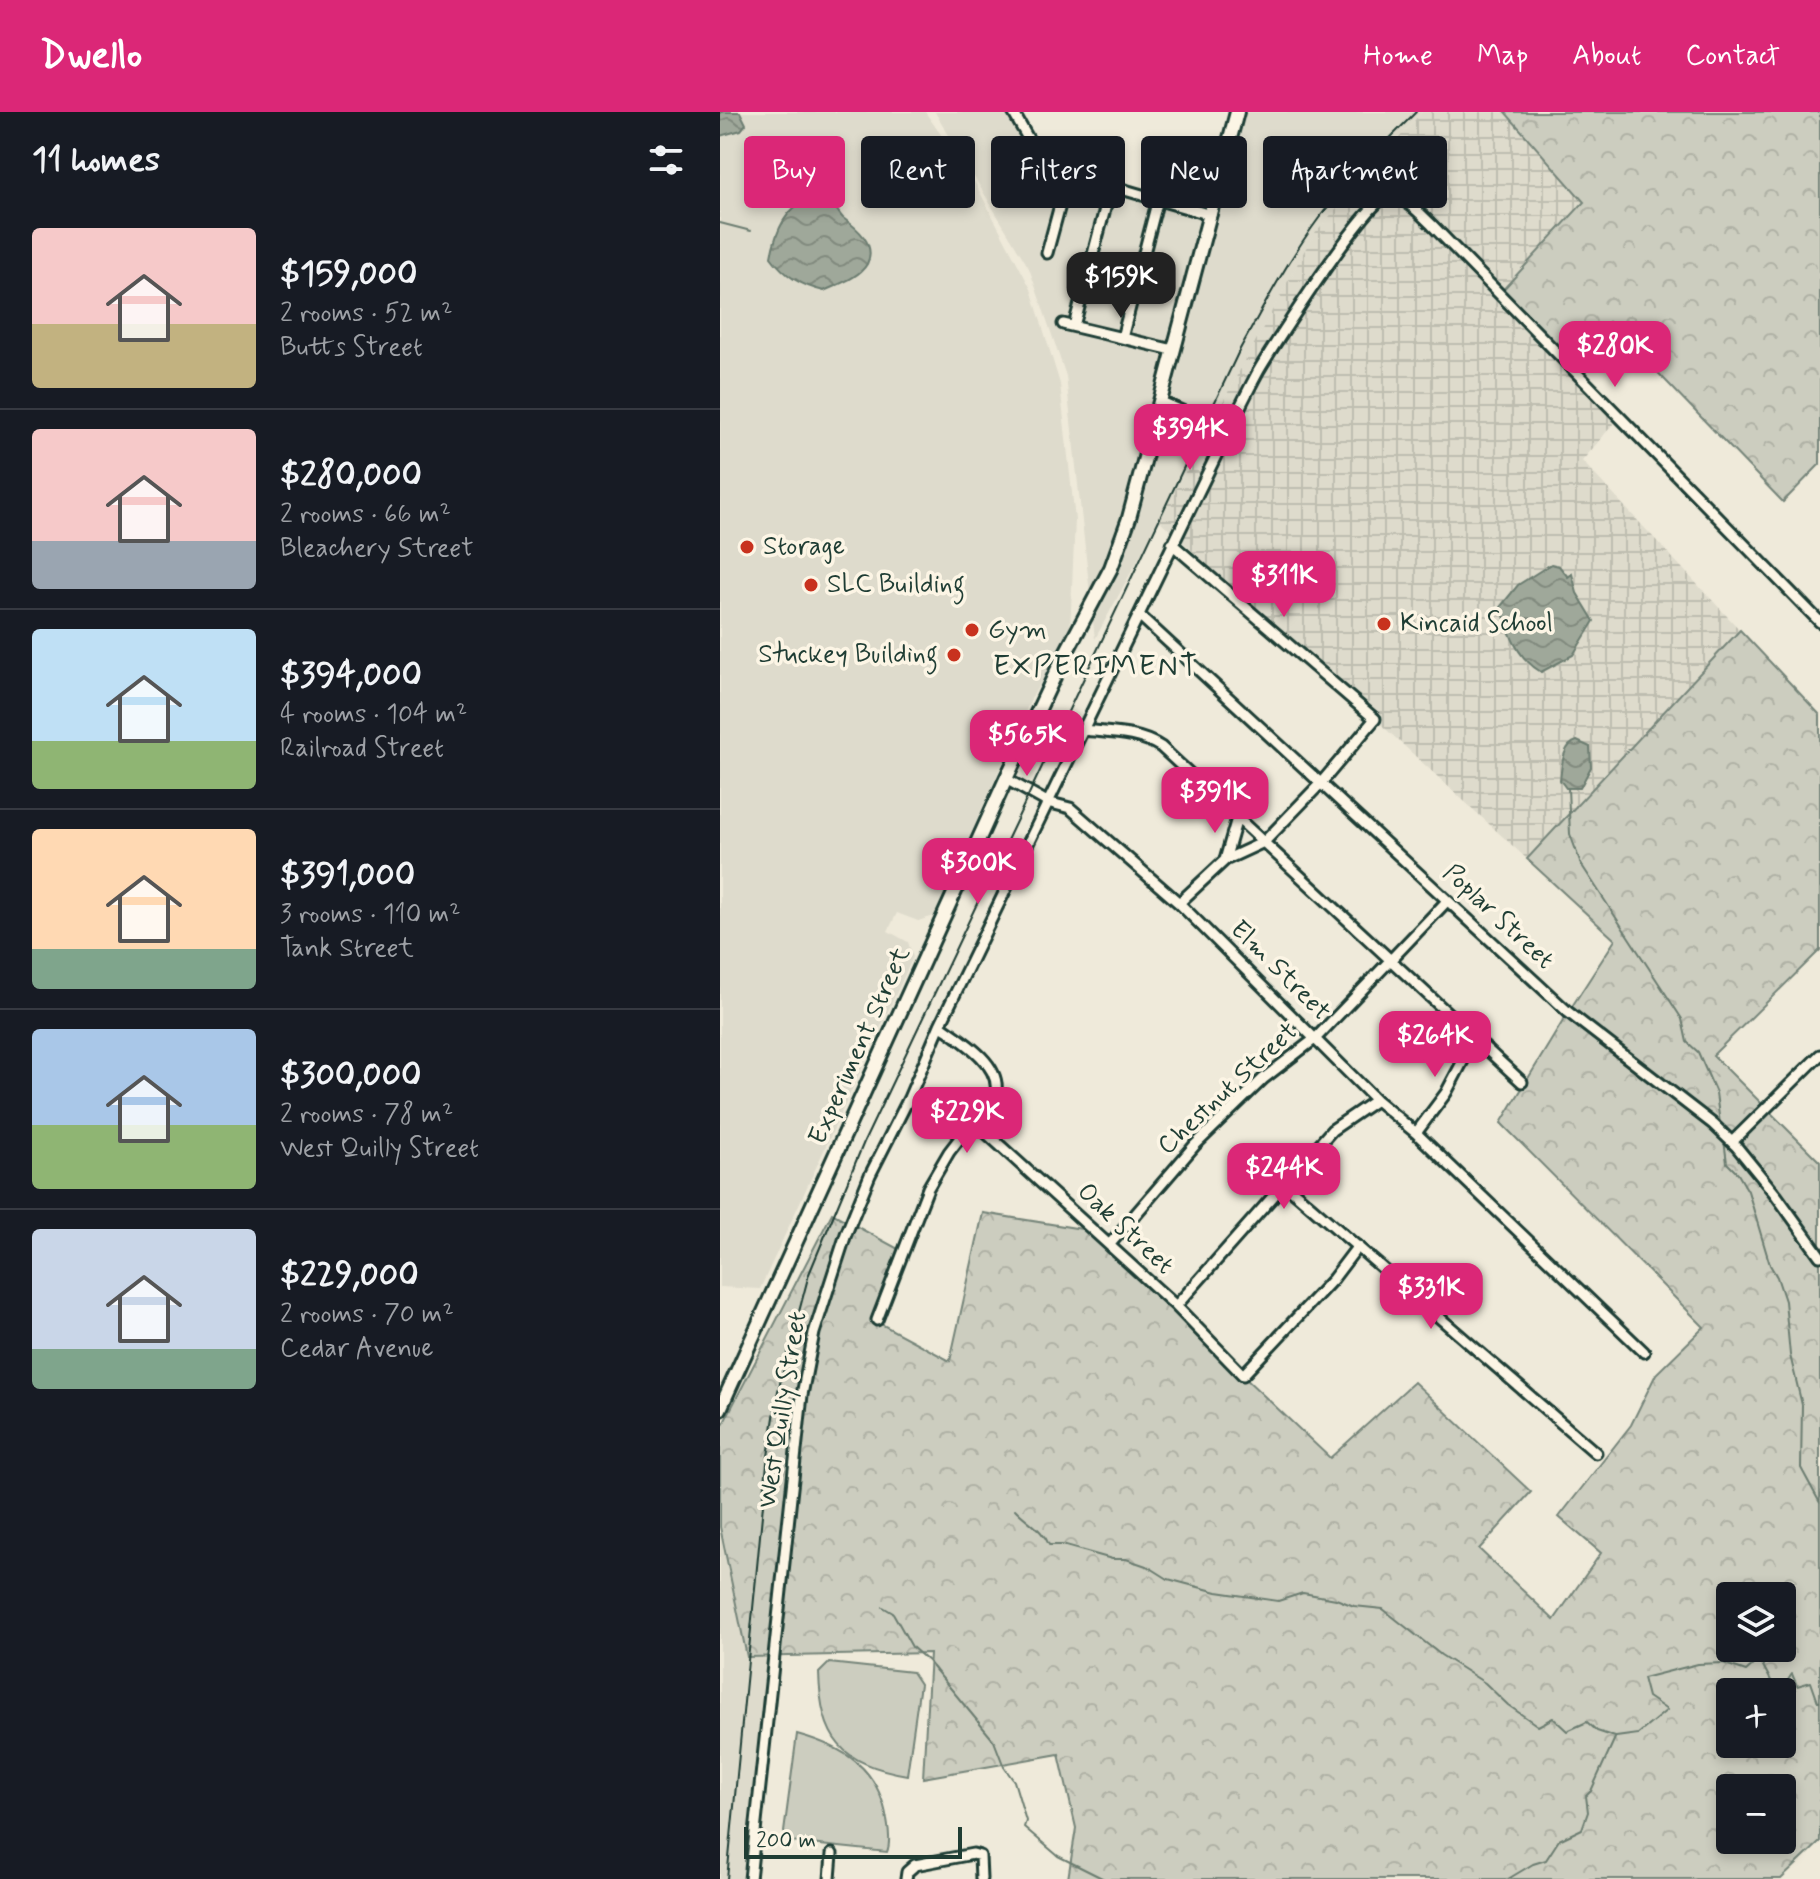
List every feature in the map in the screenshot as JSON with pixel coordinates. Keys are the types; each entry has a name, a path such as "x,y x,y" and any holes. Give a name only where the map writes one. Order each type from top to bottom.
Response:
{"main road":[{"name":"Experiment Street","path":"720,1409 1006,779 1061,662 1111,568 1129,518 1211,215 1232,113"}],"street":[{"path":"1013,112 1027,136"},
{"name":"West Quilly Street","path":"750,1879 802,1395 814,1333 836,1262 864,1189 909,1098 940,1025 1228,431 1260,368 1372,206 1378,200 1390,197 1404,201 1432,225 1820,622"},
{"path":"1047,253 1059,208"},
{"path":"1074,326 1105,208"},
{"path":"1122,338 1156,208"},
{"path":"1188,208 1211,215"},
{"path":"1063,324 1173,350"},
{"path":"1161,402 1228,431"},
{"path":"1172,544 1375,719 1321,783 1264,842 1225,860 1179,903"},
{"name":"Poplar Street","path":"1139,615 1568,1012 1641,1070 1695,1107 1732,1142 1776,1195 1820,1256"},
{"path":"1083,730 1149,739 1161,747 1522,1082"},
{"name":"Elm Street","path":"1006,779 1048,803 1070,808 1179,903 1376,1100 1416,1133 1644,1352"},
{"path":"1225,860 1237,818"},
{"name":"Chestnut Street","path":"1110,1244 1195,1145 1263,1079 1316,1038 1447,901"},
{"path":"877,1320 928,1188 972,1120 996,1091 997,1082 992,1069 940,1025"},
{"path":"1416,1133 1446,1093 1475,1038"},
{"path":"1732,1142 1820,1055"},
{"path":"1176,1306 1332,1130 1376,1100"},
{"name":"Oak Street","path":"972,1120 1176,1306 1243,1375 1333,1279 1358,1246"},
{"path":"1285,1184 1596,1453"},
{"path":"830,1879 832,1854"},
{"path":"906,1879 907,1872 915,1865 973,1854 980,1856 981,1879"}],"shaded area":[{"path":"720,112 925,112 942,136 861,136 861,208 975,208 975,183 1031,289 1060,384 1075,520 1070,631 1031,699 934,916 918,921 897,913 888,931 908,942 913,957 760,1289 720,1287"},
{"path":"935,112 1017,112 1032,136 991,136 991,205 975,178 975,136 949,136"},
{"path":"1239,112 1422,112 1401,136 1263,136 1263,208 1338,208 1313,236 1095,639 1066,376 1029,268 993,208 1125,208 1125,189 1141,194 1141,208 1191,208 1212,214 1214,208 1247,208 1247,136 1233,136"},
{"path":"1422,112 1505,112 1584,202 1500,294 1620,416 1582,461 1740,630 1527,859 1159,520 1313,235 1337,208 1447,208 1447,136 1401,136"},
{"path":"720,1527 747,1657 773,1656 750,1879 720,1879"}],"green space":[{"path":"1505,112 1820,112 1820,464 1783,502 1609,322 1568,363 1499,294 1584,202"},
{"path":"1740,630 1820,715 1820,950 1713,1055 1820,1162 1820,1842 1781,1879 1068,1879 1076,1828 1059,1754 923,1778 930,1653 747,1657 720,1527 720,1430 832,1213 902,1251 881,1324 950,1361 983,1213 1088,1230 1330,1458 1414,1382 1531,1492 1479,1549 1554,1620 1601,1553 1559,1517 1631,1425 1656,1374 1704,1327 1501,1123 1615,940 1527,859"},
{"path":"829,1663 912,1672 920,1684 907,1775 866,1764 839,1745 824,1715 821,1696 819,1673"},
{"path":"797,1734 844,1753 867,1773 883,1802 889,1832 887,1852 791,1842 784,1832"}],"water":[{"path":"720,112 740,112 746,124 741,130 720,136"},
{"path":"835,208 864,237 869,250 867,264 848,280 824,291 794,279 771,257 782,224 792,210"},
{"path":"1551,564 1559,566 1568,577 1572,574 1577,593 1594,621 1573,655 1541,672 1519,652 1501,606 1518,585"},
{"path":"1577,741 1590,747 1591,767 1580,788 1566,788 1560,780 1564,757 1568,747"}],"waterway":[{"path":"720,223 751,231"},
{"path":"1568,788 1570,834 1581,864 1682,1019 1687,1042 1698,1052 1716,1093 1720,1124"},
{"path":"1724,1140 1727,1163 1748,1191 1770,1265 1785,1301 1790,1355 1802,1405 1801,1468 1820,1503"},
{"path":"1015,1509 1039,1530 1049,1545 1062,1545 1112,1559 1126,1559 1149,1567 1168,1579 1217,1592 1278,1601 1303,1593 1354,1606 1383,1609 1538,1726 1553,1718 1567,1731 1587,1722 1597,1731 1615,1737"},
{"path":"883,1607 893,1613 912,1647 928,1661 994,1741 1004,1767 1014,1781 1026,1821 1024,1827 1058,1856 1104,1879"},
{"path":"1616,1737 1638,1734 1667,1710 1648,1697 1643,1678 1698,1664 1723,1663 1746,1671 1761,1662 1770,1678"},
{"path":"1789,1678 1792,1674 1794,1678"},
{"path":"1796,1684 1797,1686 1811,1682 1820,1702"},
{"path":"1508,1879 1546,1860 1559,1840 1582,1829 1588,1812 1586,1796 1615,1738"}],"railway":[{"path":"727,1879 767,1463 778,1391 809,1274 864,1142 1239,351 1287,266 1319,218 1353,177 1416,112"}],"place":[{"name":"Storage","path":"747,547"},
{"name":"SLC Building","path":"811,585"},
{"name":"Kincaid School","path":"1384,624"},
{"name":"Gym","path":"972,630"},
{"name":"Stuckey Building","path":"954,655"}],"district":[{"name":"EXPERIMENT","path":"1096,666"}]}
